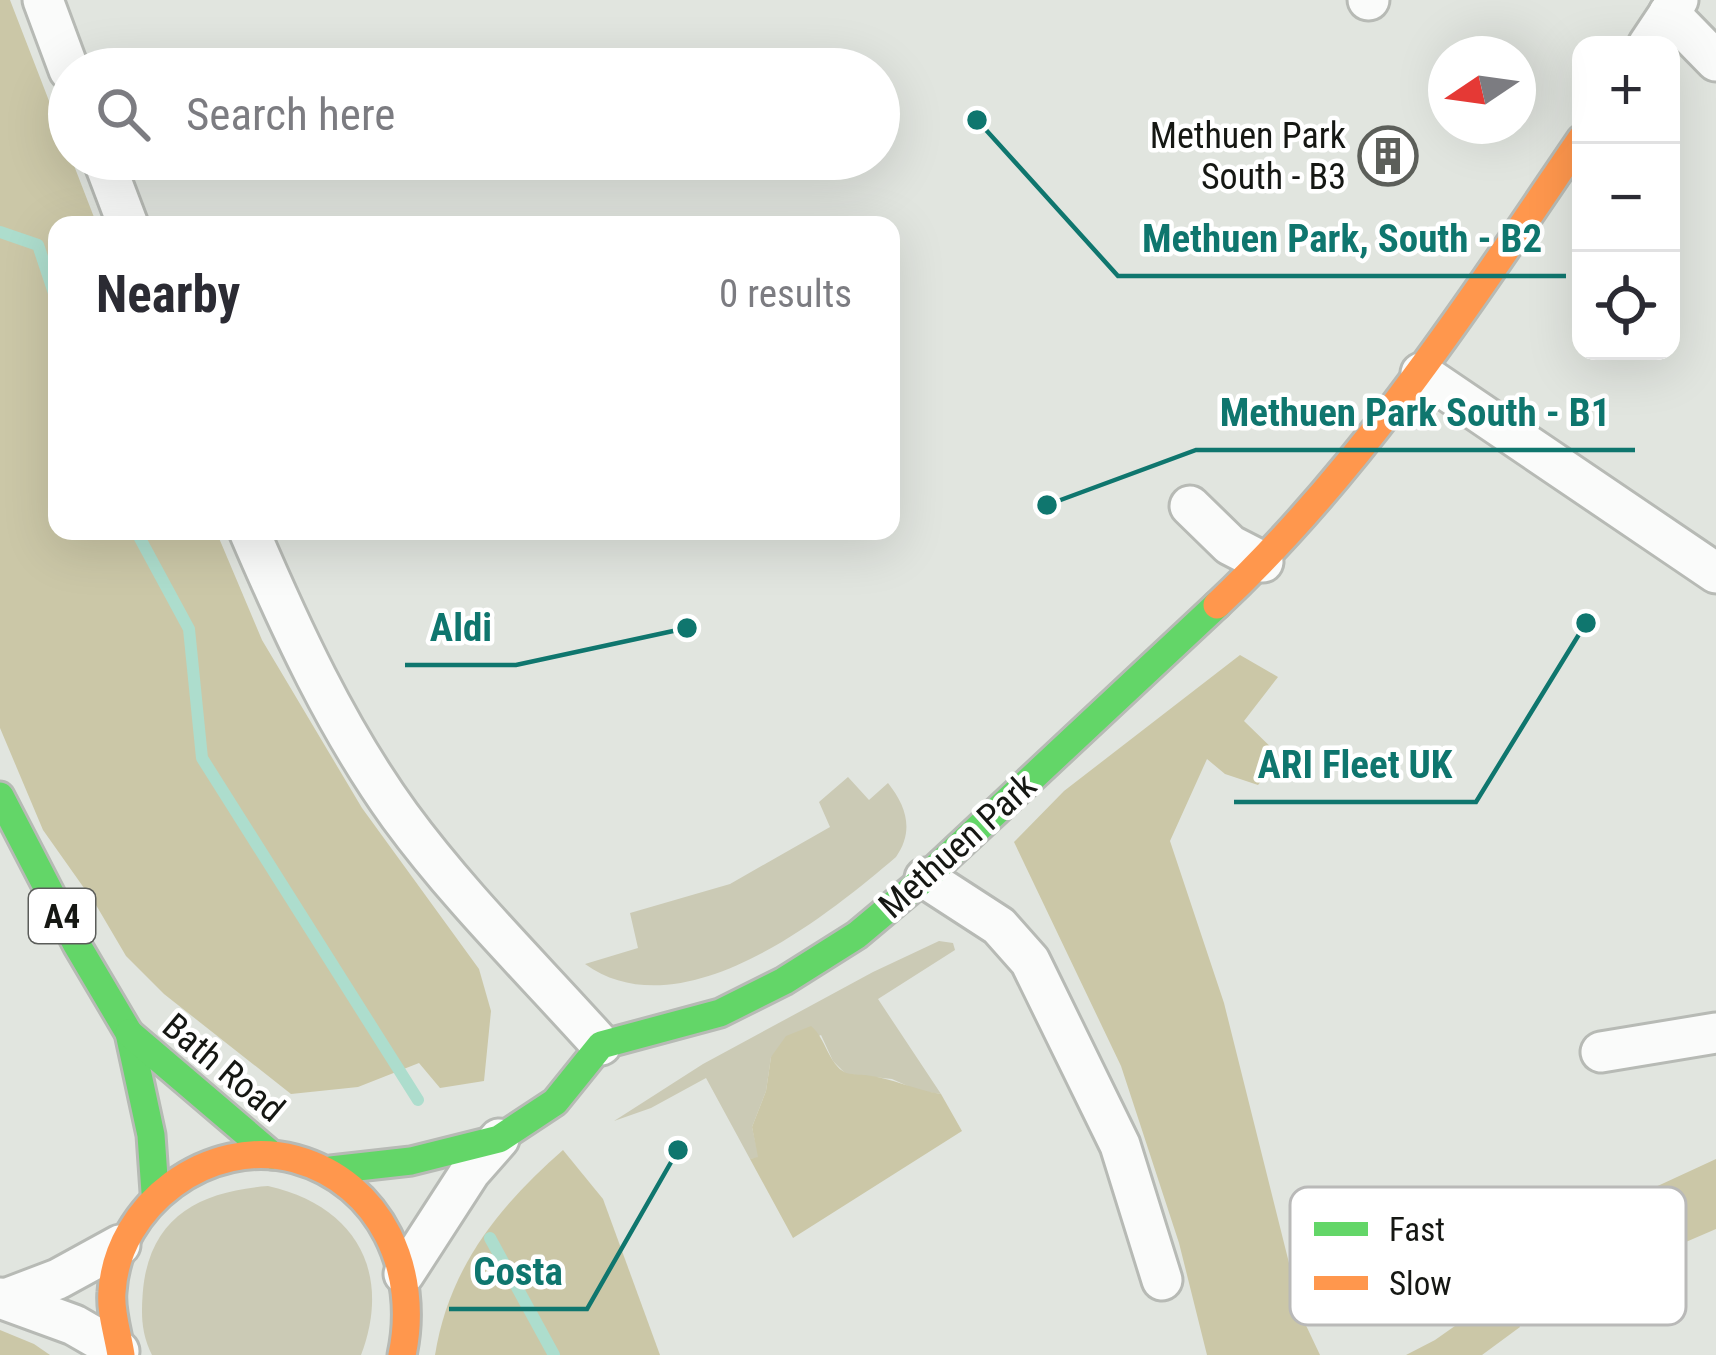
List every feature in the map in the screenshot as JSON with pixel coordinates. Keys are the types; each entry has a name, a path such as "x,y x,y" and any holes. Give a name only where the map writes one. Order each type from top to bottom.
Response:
{"street":[{"path":"43,0 61,48"},
{"path":"1665,19 1716,61"},
{"name":"Methuen Park","path":"601,1045 689,1023 750,1000 856,935 925,878 1263,562 1421,373 1578,144"},
{"path":"111,180 125,216"},
{"path":"1421,373 1716,573"},
{"path":"1190,506 1230,545 1263,562"},
{"path":"253,540 330,703 399,814 453,884 601,1045 555,1102 499,1139 470,1172 404,1274"},
{"name":"Bath Road","path":"0,796 130,1034 151,1135 154,1192"},
{"path":"925,878 999,926 1030,961 1120,1145 1162,1280"},
{"path":"1601,1052 1716,1033"},
{"name":"Bath Road","path":"130,1034 272,1155"},
{"path":"331,1170 411,1161 499,1139"},
{"name":"A4","path":"154,1192 190,1171 240,1158 272,1155 331,1170 364,1196 391,1235 404,1274 408,1323 402,1355"},
{"path":"120,1353 111,1291 120,1245 154,1192"},
{"path":"4,1298 58,1279 120,1245"},
{"path":"4,1298 74,1325 120,1353"}],"green space":[{"path":"848,777 869,800 888,783 904,810 905,838 896,857 831,909 792,936 707,977 664,985 623,982 585,964 638,948 630,913 730,884 830,827 819,802"},
{"path":"939,941 953,943 955,950 878,999 941,1094 892,1079 846,1074 833,1061 821,1035 771,1057 766,1091 752,1127 759,1158 750,1159 706,1078 651,1108 614,1121 703,1064"},
{"path":"268,1186 323,1209 359,1246 372,1296 361,1355 152,1355 143,1323 143,1290 156,1243 183,1212 201,1202"}],"shaded area":[{"path":"0,0 10,0 48,98 48,180 80,180 94,216 48,216 48,540 220,540 262,640 362,808 479,969 491,1011 484,1081 440,1088 419,1063 358,1087 291,1094 164,994 126,956 43,830 0,728"},
{"path":"1240,655 1278,677 1244,721 1281,757 1258,785 1225,774 1207,759 1170,841 1224,1003 1290,1267 1290,1325 1306,1325 1320,1355 1207,1355 1179,1243 1121,1066 1014,842 1064,791"},
{"path":"811,1026 840,1069 941,1094 962,1131 793,1238 750,1159 758,1157 752,1127 766,1091 771,1057 786,1036"},
{"path":"563,1150 603,1199 660,1355 435,1355 452,1294 480,1241"},
{"path":"1716,1159 1716,1229 1686,1242 1686,1187 1655,1187"},
{"path":"1456,1325 1520,1327 1482,1355 1406,1355"},
{"path":"0,1330 34,1344 50,1355 0,1355"}],"waterway":[{"path":"0,232 38,245 48,275"},
{"path":"141,540 189,629 202,758 418,1100"},
{"path":"490,1238 554,1355"}],"traffic: fast":[{"path":"331,1170 411,1161 499,1139 555,1102 601,1045 720,1013 784,981 857,935 925,878 1217,605"},
{"path":"0,796 77,945 129,1033 151,1135 155,1192"},
{"path":"129,1033 272,1155"}],"traffic: slow":[{"path":"1217,605 1366,441 1578,144"},
{"path":"121,1355 112,1292 118,1260 131,1231 173,1184 231,1158 263,1155 295,1159 325,1171 372,1210 399,1263 405,1293 402,1355"}],"place":[{"name":"Methuen Park, South - B2","path":"977,120"},
{"name":"Methuen Park South - B3","path":"1388,156"},
{"name":"Methuen Park South - B1","path":"1047,505"},
{"name":"ARI Fleet UK","path":"1586,623"},
{"name":"Aldi","path":"687,628"},
{"name":"Costa","path":"678,1150"}]}
